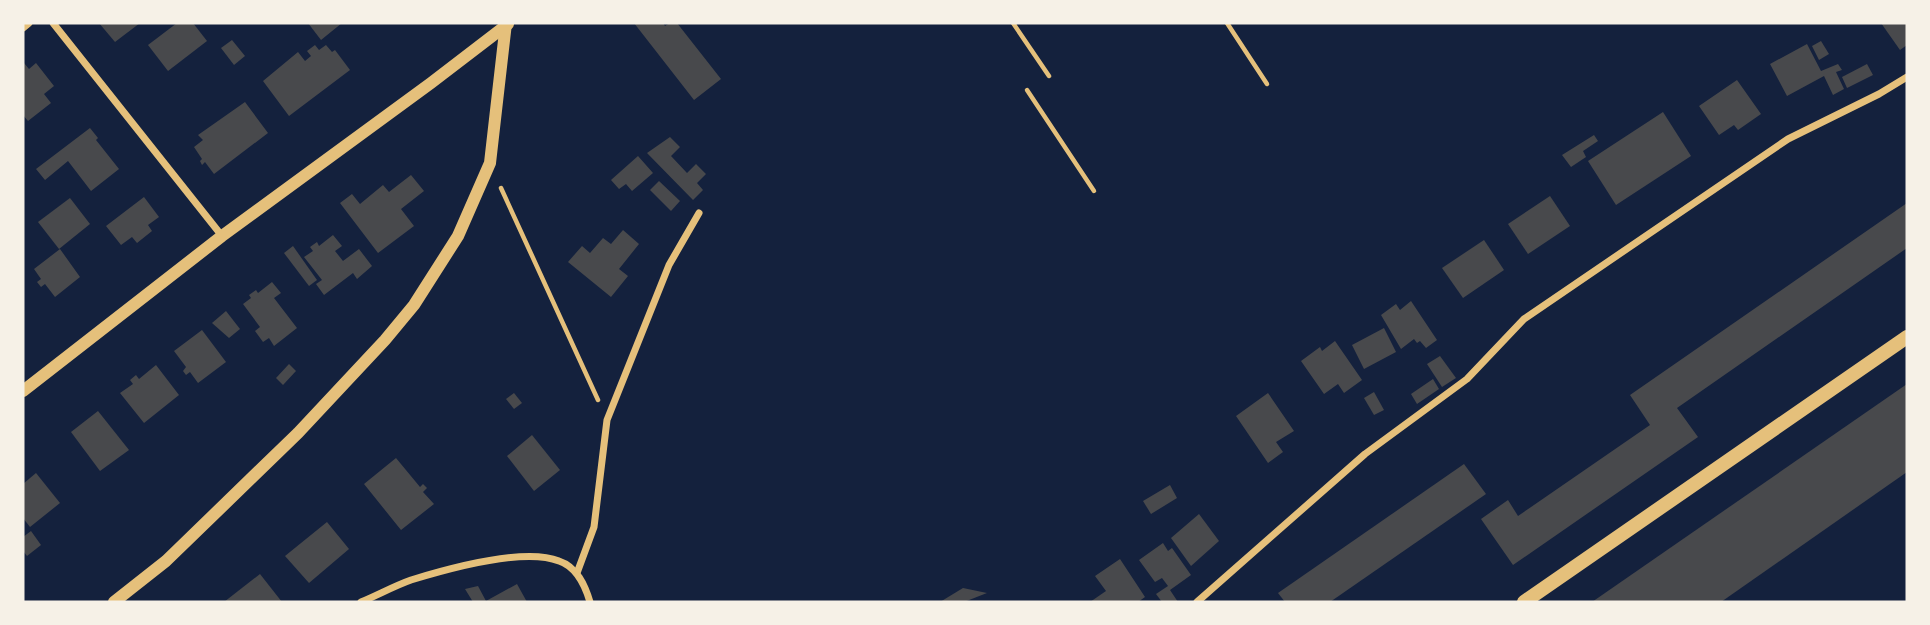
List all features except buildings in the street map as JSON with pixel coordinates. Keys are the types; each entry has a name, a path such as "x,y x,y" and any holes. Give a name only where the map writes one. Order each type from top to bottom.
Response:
{"main road":[{"path":"1524,602 1907,337"}],"street":[{"path":"23,28 29,23"},
{"path":"53,23 222,236"},
{"path":"23,391 222,236 507,24"},
{"path":"114,602 166,561 299,433 414,305 458,236 490,163 507,24"},
{"path":"1197,602 1365,454 1466,379 1524,319 1788,139 1879,94 1907,77"},
{"path":"577,573 594,527 607,420 669,265 699,213"},
{"path":"361,602 409,581 504,557 537,556 561,561 577,573 590,602"}],"path":[{"path":"1013,23 1049,76"},
{"path":"1227,23 1267,84"},
{"path":"1027,90 1094,191"},
{"path":"490,163 607,420"}]}
